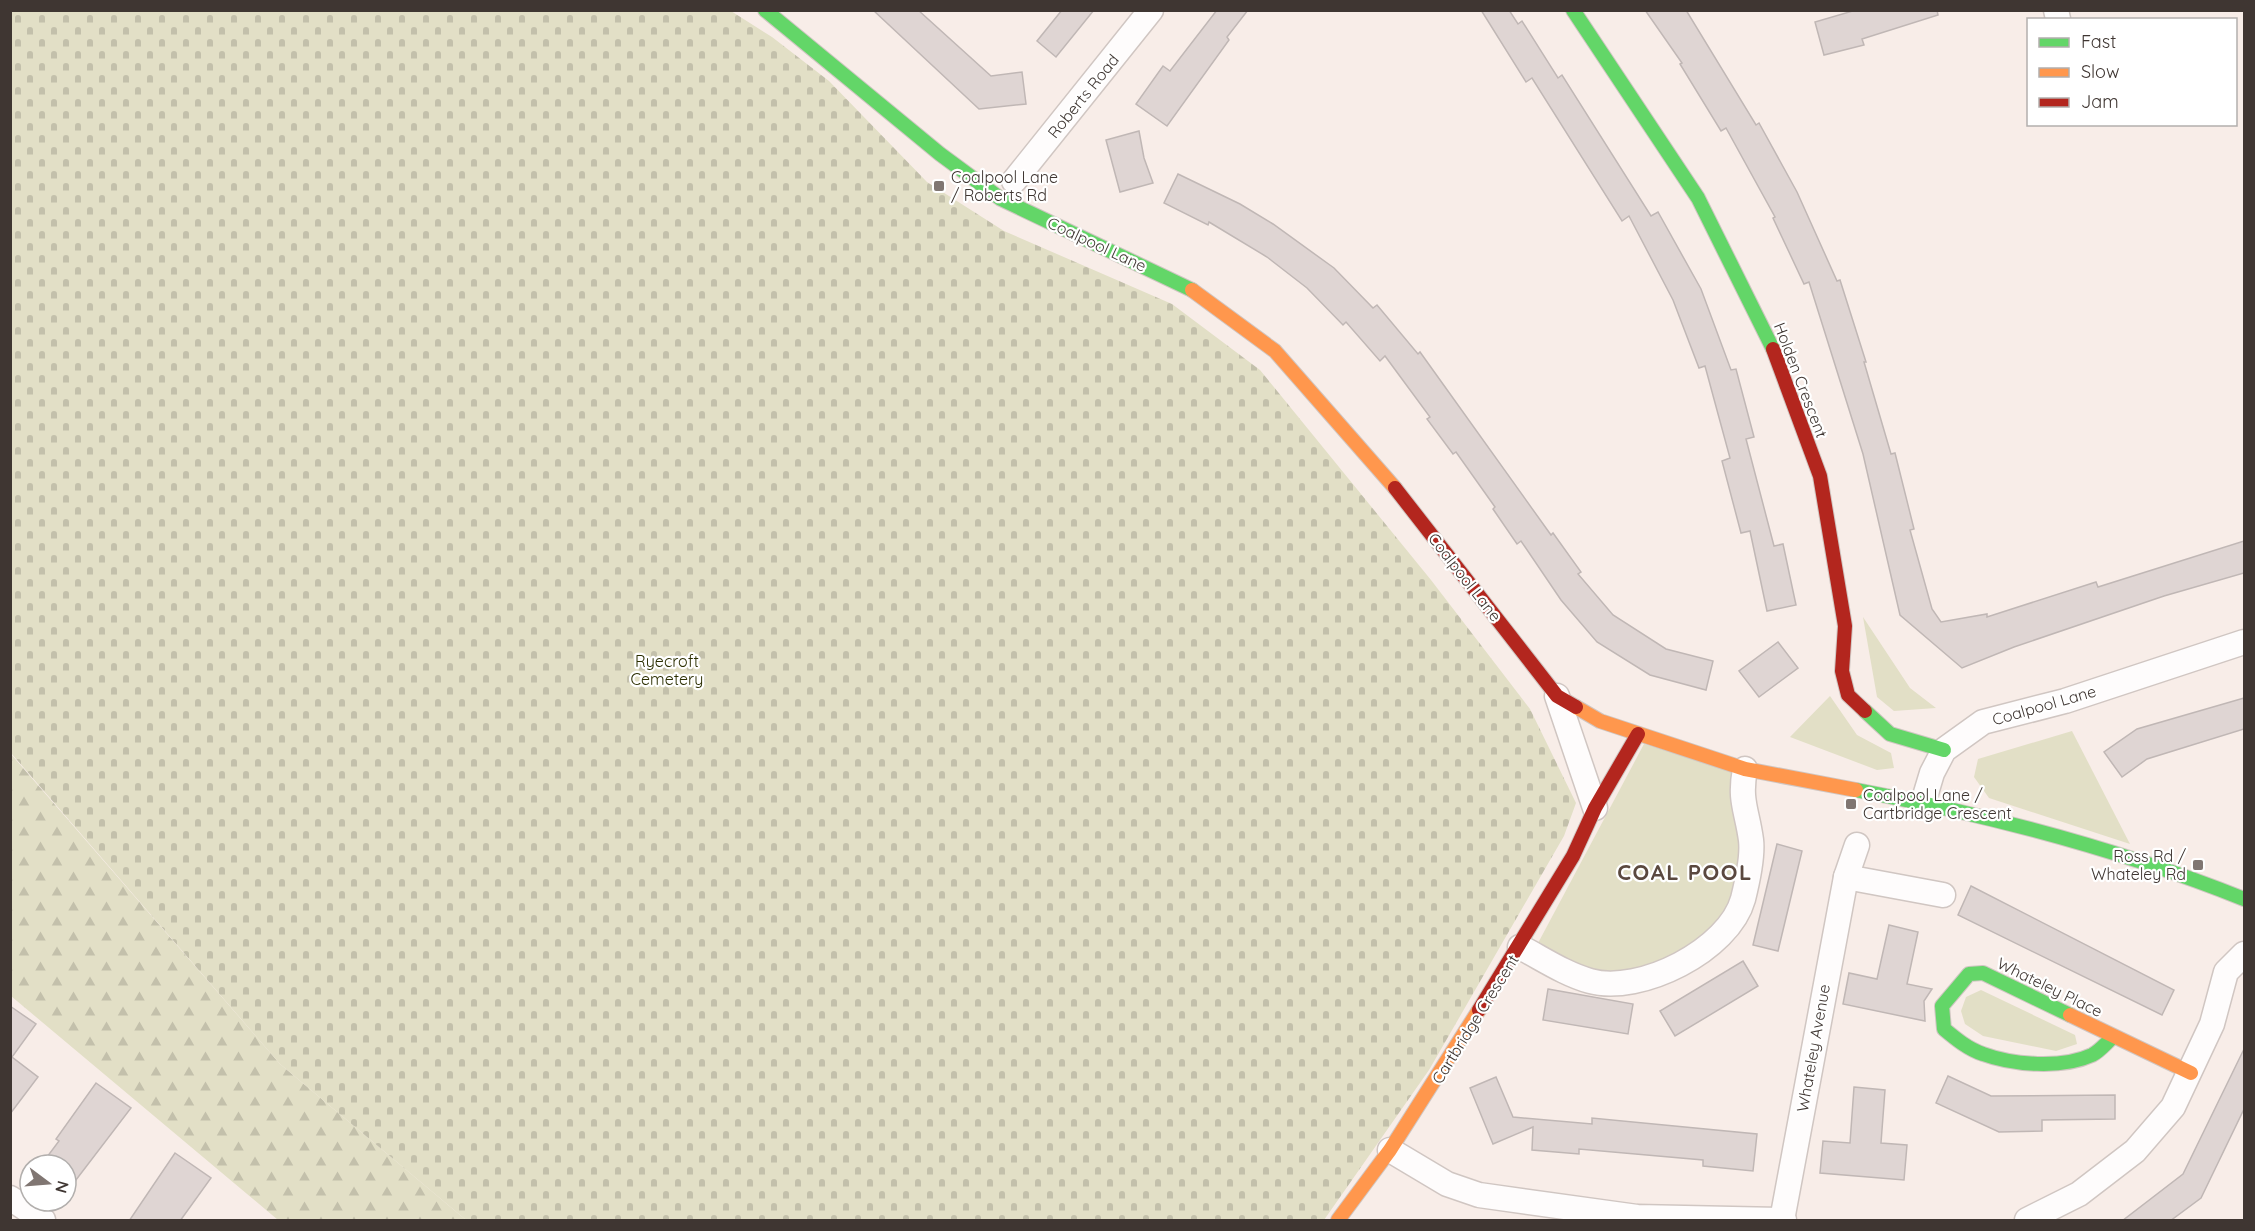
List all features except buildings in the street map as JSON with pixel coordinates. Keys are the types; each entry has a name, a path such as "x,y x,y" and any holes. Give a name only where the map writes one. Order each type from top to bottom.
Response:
{"street":[{"name":"Coalpool Lane","path":"765,10 844,73 919,140 975,182 1001,199 1186,286 1275,351 1383,473 1557,696 1600,721 1745,769 1923,803 1932,773 1944,750 1983,722 2065,701 2244,642"},
{"name":"Roberts Road","path":"1014,181 1151,10"},
{"name":"Holden Crescent","path":"1573,10 1698,198 1767,332 1820,476 1845,626 1842,671 1848,695 1890,734 1944,750"},
{"path":"1557,696 1595,808"},
{"name":"Cartbridge Crescent","path":"1338,1221 1390,1150 1520,947 1574,856 1595,808 1638,734"},
{"path":"1520,947 1559,969 1591,982 1638,982 1688,959 1723,935 1742,900 1752,843 1741,793 1745,769"},
{"path":"1923,803 2037,829 2182,874 2244,899"},
{"name":"Whateley Avenue","path":"1783,1220 1846,877 1857,845"},
{"path":"1846,877 1943,895"},
{"path":"2027,1221 2079,1194 2135,1151 2173,1107 2191,1073 2212,1024 2226,972 2244,954"},
{"name":"Whateley Place","path":"2114,1036 2093,1054 2058,1062 2013,1060 1984,1055 1961,1043 1944,1029 1942,1006 1968,975 1983,972 2191,1073"},
{"path":"1390,1150 1448,1184 1479,1195 1555,1213 1783,1220"},
{"path":"10,1198 43,1221"}],"green space":[{"name":"Ryecroft Cemetery","path":"10,11 731,11 772,37 829,81 927,182 1004,231 1172,304 1260,370 1431,580 1530,709 1576,803 1564,836 1429,1070 1324,1220 466,1220 280,1064 11,753"},
{"path":"1863,617 1910,688 1936,708 1894,711 1877,697"},
{"path":"1830,696 1857,735 1891,753 1894,768 1877,770 1790,737"},
{"path":"2072,731 2130,844 1989,798 1974,777 1978,759"},
{"path":"1644,744 1734,771 1744,844 1735,897 1717,929 1636,975 1592,974 1537,945"},
{"path":"10,753 280,1064 466,1220 278,1220 11,996"},
{"path":"1981,990 2075,1035 2077,1044 2056,1051 1983,1036 1965,1024 1961,1011 1966,997"}],"traffic: fast":[{"path":"765,10 940,154 1001,199 1192,290"},
{"path":"1573,10 1698,198 1773,349"},
{"path":"1865,711 1890,734 1944,750"},
{"path":"1856,790 2053,835 2149,864 2244,899"},
{"path":"2070,1015 1983,973 1969,974 1942,1006 1944,1029 1978,1052 2008,1061 2038,1064 2067,1062 2092,1055 2113,1037"}],"traffic: slow":[{"path":"1192,290 1275,351 1395,488"},
{"path":"1576,707 1600,721 1745,769 1856,790"},
{"path":"1338,1220 1390,1150 1479,1010"},
{"path":"2070,1015 2191,1073"}],"traffic: jam":[{"path":"1773,349 1820,476 1845,626 1842,671 1848,695 1865,711"},
{"path":"1395,488 1557,696 1576,707"},
{"path":"1479,1010 1573,856 1595,808 1638,734"}],"place":[{"name":"Coalpool Lane / Roberts Rd","path":"939,186"},
{"name":"Coalpool Lane / Cartbridge Crescent","path":"1851,804"},
{"name":"Ross Rd / Whateley Rd","path":"2198,865"}],"district":[{"name":"COAL POOL","path":"1685,872"}]}
